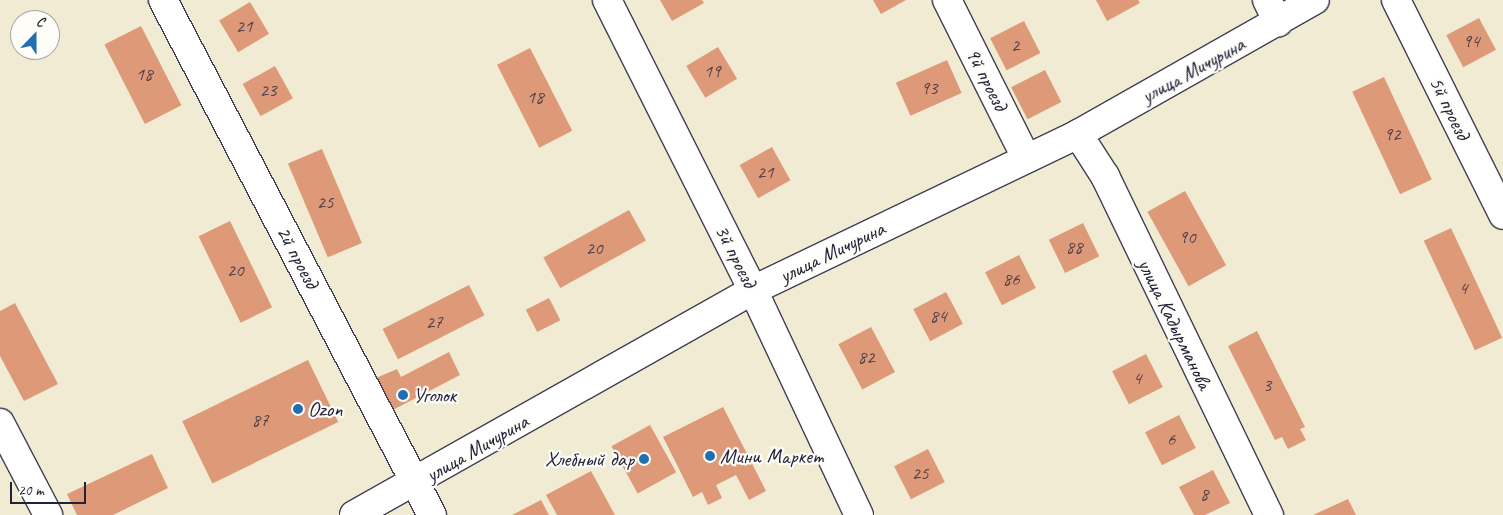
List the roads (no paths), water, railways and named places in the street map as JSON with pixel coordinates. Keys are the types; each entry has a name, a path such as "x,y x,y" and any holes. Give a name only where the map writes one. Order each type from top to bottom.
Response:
{"street":[{"name":"2й проезд","path":"164,0 432,515"},
{"name":"3й проезд","path":"607,0 753,290 860,515"},
{"name":"9й проезд","path":"947,0 1026,158"},
{"name":"улица Мичурина","path":"354,515 416,483 753,290 1078,134 1272,12 1315,0"},
{"name":"5й проезд","path":"1396,0 1503,215"},
{"name":"улица Кадырманова","path":"1078,134 1105,176 1269,515"},
{"path":"0,423 48,515"}],"place":[{"name":"Уголок","path":"403,395"},
{"name":"Ozon","path":"298,409"},
{"name":"Мини Маркет","path":"710,456"},
{"name":"Хлебный дар","path":"644,459"}]}
